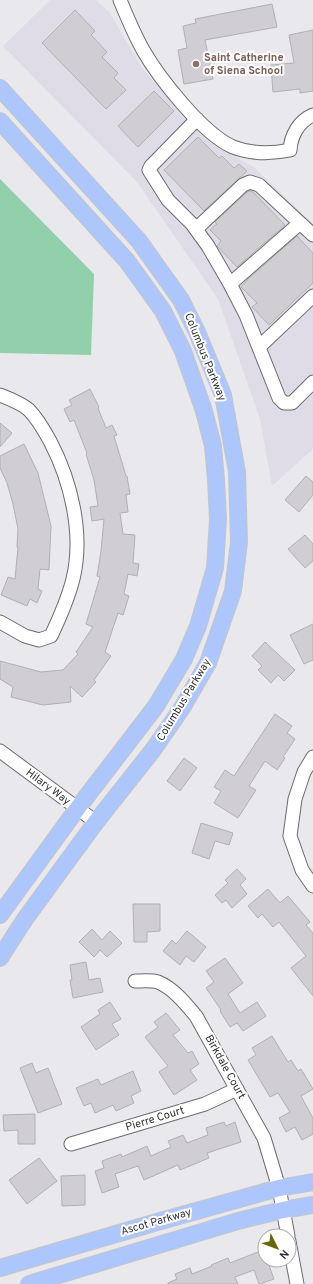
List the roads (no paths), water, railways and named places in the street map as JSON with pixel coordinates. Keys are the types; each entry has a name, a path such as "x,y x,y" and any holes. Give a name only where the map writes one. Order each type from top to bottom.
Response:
{"main road":[{"name":"Columbus Parkway","path":"0,88 139,241 181,300 197,332 223,396 237,472 239,542 233,591 208,663 182,708 153,750 96,822 25,919 0,958"},
{"name":"Columbus Parkway","path":"0,121 127,261 163,311 183,351 204,411 213,453 218,519 215,568 198,626 184,660 156,706 77,809 0,915"},
{"name":"Ascot Parkway","path":"0,1268 279,1188 313,1182"},
{"name":"Ascot Parkway","path":"29,1284 238,1221 283,1210 313,1205"}],"street":[{"path":"120,0 136,38 165,83 197,119 218,138 233,147 242,150 273,154 290,150 290,140 298,127 302,121 313,115"},
{"path":"197,119 150,166 149,170 168,200 196,229 208,246 230,284 246,315 279,398 284,403 292,403 313,382"},
{"path":"196,229 243,185 250,182 259,185 313,235"},
{"path":"230,284 300,223"},
{"path":"259,347 313,296"},
{"path":"0,395 17,402 29,410 41,424 53,446 63,467 71,495 75,523 76,551 73,578 67,599 51,636 39,640 25,636 0,622"},
{"name":"Hilary Way","path":"0,751 96,822"},
{"path":"313,757 304,772 295,799 290,836 302,870 313,886"},
{"name":"Birkdale Court","path":"135,980 157,982 171,990 196,1016 264,1138 279,1188 286,1228"},
{"name":"Pierre Court","path":"71,1144 205,1104 237,1089"},
{"path":"294,1268 297,1284"}],"place":[{"name":"Saint Catherine of Siena School","path":"196,64"}]}
